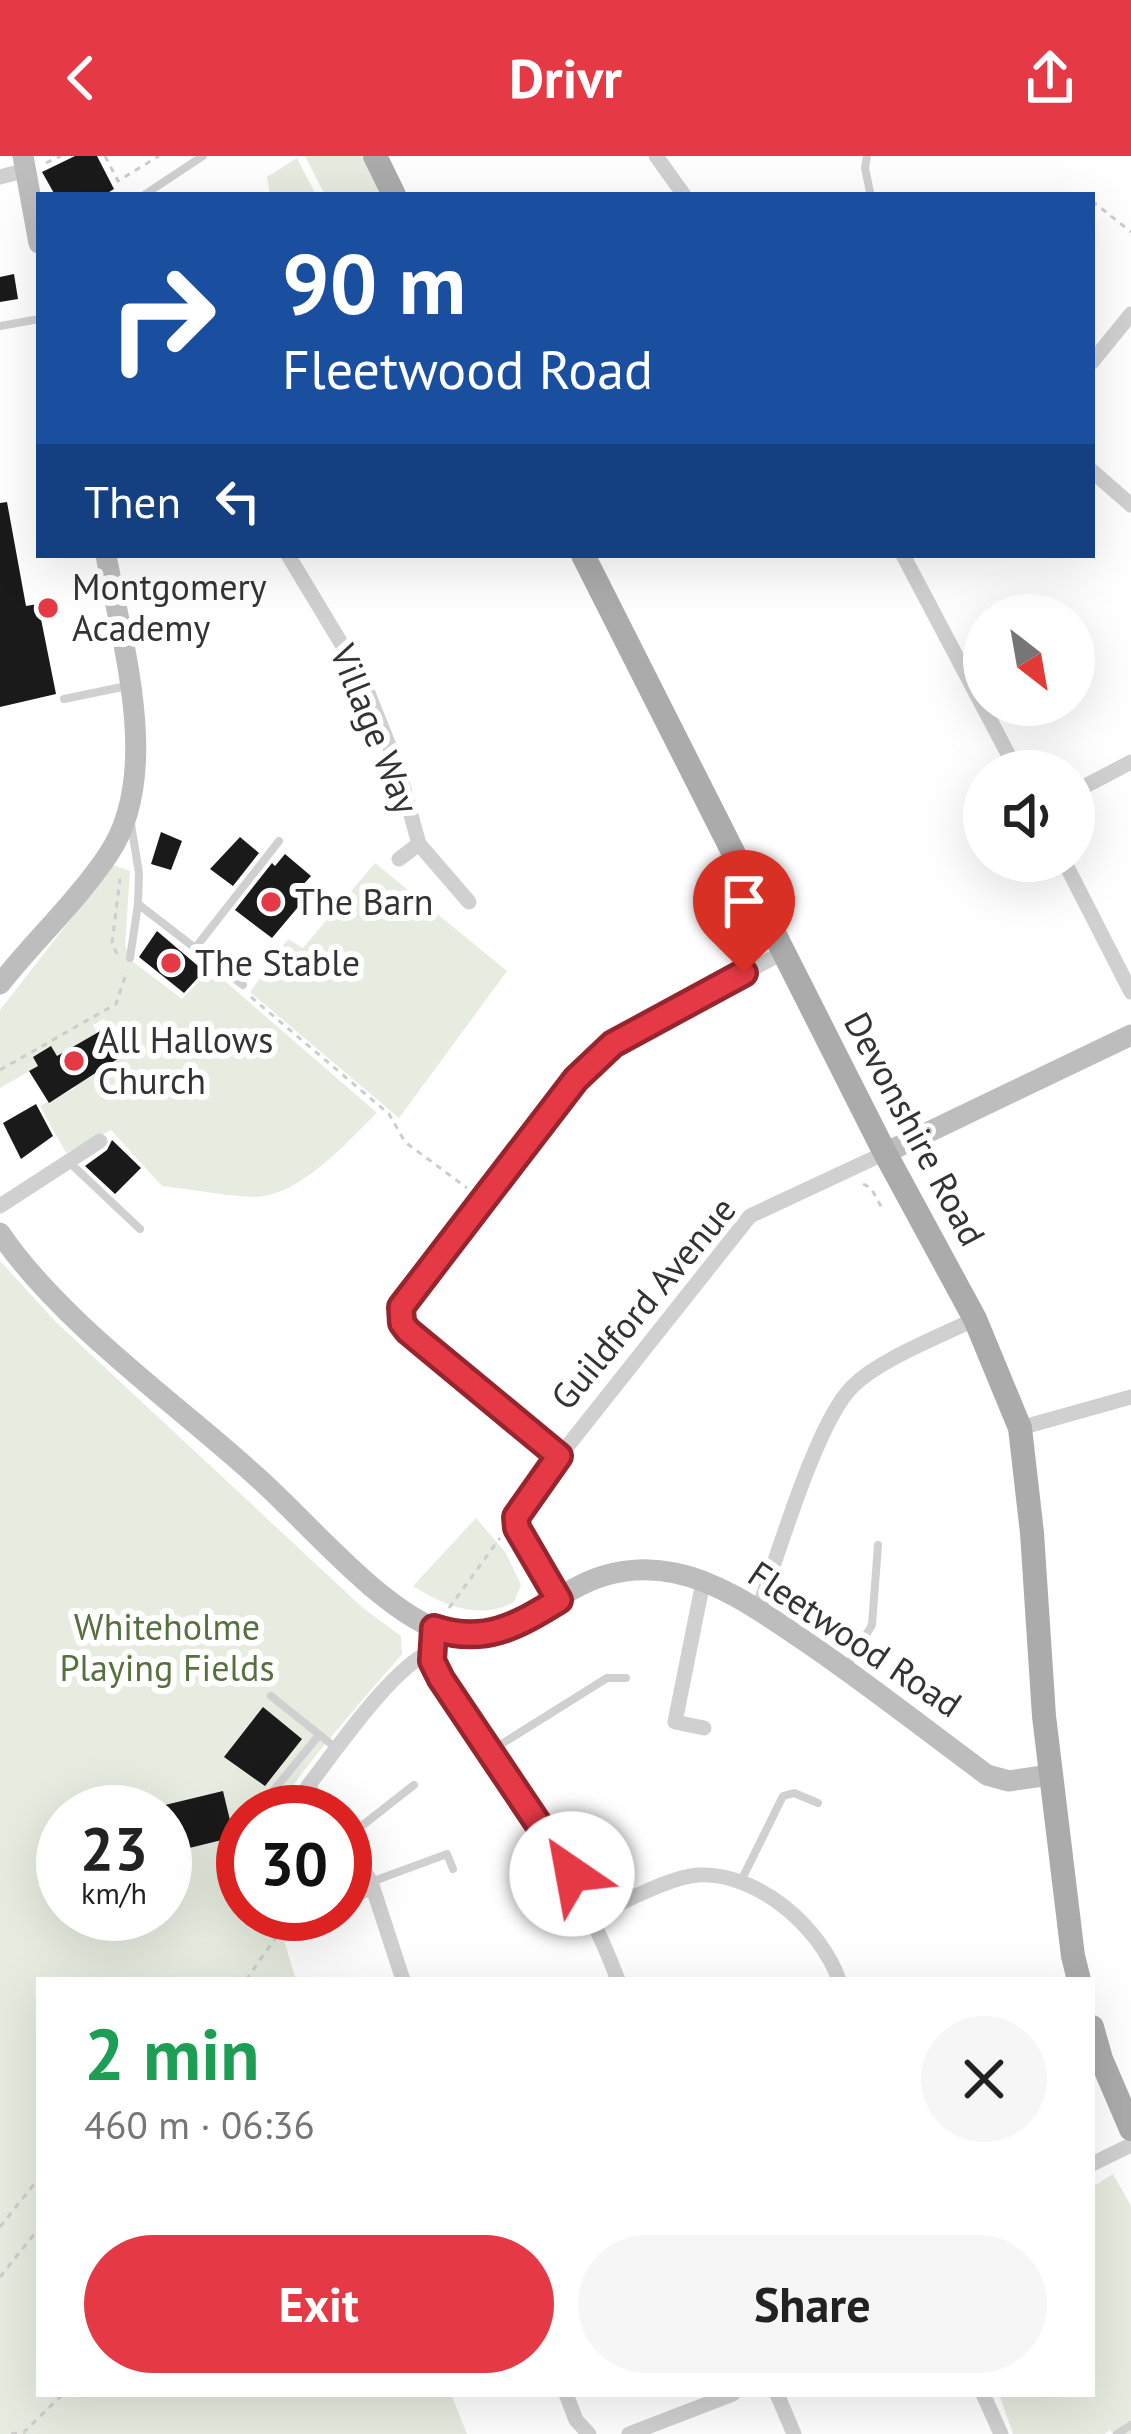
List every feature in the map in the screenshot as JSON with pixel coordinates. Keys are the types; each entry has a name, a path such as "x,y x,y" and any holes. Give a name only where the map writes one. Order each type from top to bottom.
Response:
{"main road":[{"path":"376,156 393,192"},
{"name":"Devonshire Road","path":"585,558 885,1153 975,1319 1020,1428 1050,1775"},
{"path":"1050,1775 1078,1977"},
{"path":"1095,2038 1131,2129"}],"street":[{"path":"656,156 682,192"},
{"path":"0,177 25,163 36,225"},
{"path":"1095,358 1131,314"},
{"path":"1095,474 1131,505"},
{"path":"0,984 109,854 129,810 136,773 128,685 107,558"},
{"name":"Village Way","path":"291,558 362,678 398,768 419,844 469,902"},
{"path":"905,558 1006,750"},
{"path":"1095,781 1131,762"},
{"name":"Village Way","path":"399,859 419,844"},
{"path":"1075,882 1131,992"},
{"path":"559,1456 402,1323 401,1307 576,1079 613,1044 784,952"},
{"name":"Guildford Avenue","path":"517,1528 516,1517 524,1501 750,1216 1131,1035"},
{"path":"0,1206 100,1141"},
{"name":"Fleetwood Road","path":"0,1234 34,1277 88,1329 398,1608 434,1628 469,1635 504,1632 581,1586 621,1572 662,1570 704,1582 758,1610 987,1775 1009,1781 1050,1775"},
{"path":"758,1610 831,1417 853,1386 975,1319"},
{"path":"1020,1428 1131,1397"},
{"path":"517,1528 559,1600"},
{"path":"675,1722 704,1582"},
{"path":"434,1628 431,1651 441,1679 572,1874 617,1977"},
{"path":"309,1785 410,1664 431,1651"},
{"path":"655,1721 704,1727"},
{"path":"594,1916 697,1875 740,1884 779,1903 809,1926 837,1977"},
{"path":"373,1886 403,1977"},
{"path":"1095,2163 1131,2145"},
{"path":"567,2397 589,2434"},
{"path":"629,2434 725,2397"},
{"path":"778,2397 794,2434"},
{"path":"984,2397 1001,2434"}],"lane":[{"path":"149,192 203,156"},
{"path":"867,156 870,192"},
{"path":"0,326 36,320"},
{"path":"64,699 128,685"},
{"path":"129,810 139,873 130,958"},
{"path":"196,947 279,841"},
{"path":"138,904 243,985"},
{"path":"69,1162 140,1228"},
{"path":"846,1669 872,1625 878,1545"},
{"path":"491,1751 607,1678 626,1678"},
{"path":"272,1696 338,1749"},
{"path":"278,1785 319,1735"},
{"path":"372,1818 414,1785"},
{"path":"740,1884 783,1796 794,1793 818,1804"},
{"path":"373,1886 448,1854 453,1869"},
{"path":"1117,2434 1131,2425"}],"path":[{"path":"105,156 118,181 159,156"},
{"path":"1095,203 1131,232"},
{"path":"120,879 112,944 126,976"},
{"path":"0,1070 116,1004 130,958"},
{"path":"243,985 283,1026 388,1114 405,1142 483,1200"},
{"path":"932,1148 926,1160 936,1182"},
{"path":"434,1628 502,1536 517,1528"},
{"path":"250,1977 275,1941"},
{"path":"0,2227 36,2182"},
{"path":"0,2277 36,2232"},
{"path":"11,2434 24,2432 60,2397"}],"green space":[{"path":"305,156 362,156 380,192 323,192"},
{"path":"297,158 314,192 270,192 267,177"},
{"path":"375,863 507,971 399,1118 250,992 288,939 303,948"},
{"path":"113,865 130,871 125,946 132,961 182,999 211,969 377,1113 297,1183 256,1197 162,1186 111,1130 66,1153 40,1106 75,1088 73,1084 126,1034 120,1024 110,1029 104,1019 93,1025 97,1033 57,1056 51,1047 38,1066 0,1088 0,1010"},
{"name":"Whiteholme Playing Fields","path":"0,1261 57,1323 363,1608 401,1636 402,1654 294,1785 216,1785 216,1941 284,1941 295,1977 36,1977 36,2397 452,2397 467,2434 0,2434"},
{"path":"476,1518 506,1553 521,1585 514,1602 501,1608 462,1608 413,1586"},
{"path":"1113,2174 1131,2206 1131,2434 1110,2430 1104,2434 1013,2434 1000,2397 1095,2397 1095,2185"}],"building":[{"path":"75,156 97,156 114,189 53,192 42,172"},
{"path":"14,274 18,299 0,302 0,277"},
{"path":"7,502 26,606 38,604 56,694 0,707 0,503"},
{"path":"161,832 182,841 171,870 151,864"},
{"path":"240,837 259,853 233,886 210,869"},
{"name":"The Barn","path":"285,854 311,876 301,887 309,894 272,938 235,910 272,863 275,866"},
{"name":"The Stable","path":"157,931 204,971 184,993 139,957"},
{"name":"All Hallows Church","path":"109,1026 125,1054 49,1103 29,1071 38,1066 33,1057 51,1046 57,1056"},
{"path":"36,1104 53,1136 21,1159 3,1123"},
{"path":"112,1140 141,1168 115,1194 85,1166 107,1150"},
{"path":"263,1707 302,1739 266,1785 224,1757"},
{"path":"216,1793 216,1841 192,1847 192,1798"}],"place":[{"name":"Montgomery Academy","path":"48,608"},
{"name":"The Barn","path":"271,902"},
{"name":"The Stable","path":"171,963"},
{"name":"All Hallows Church","path":"74,1061"}],"route":[{"path":"572,1874 441,1679 431,1651 434,1628 469,1635 504,1632 559,1600 517,1528 516,1517 559,1456 408,1331 401,1307 576,1079 613,1044 744,973"}]}
